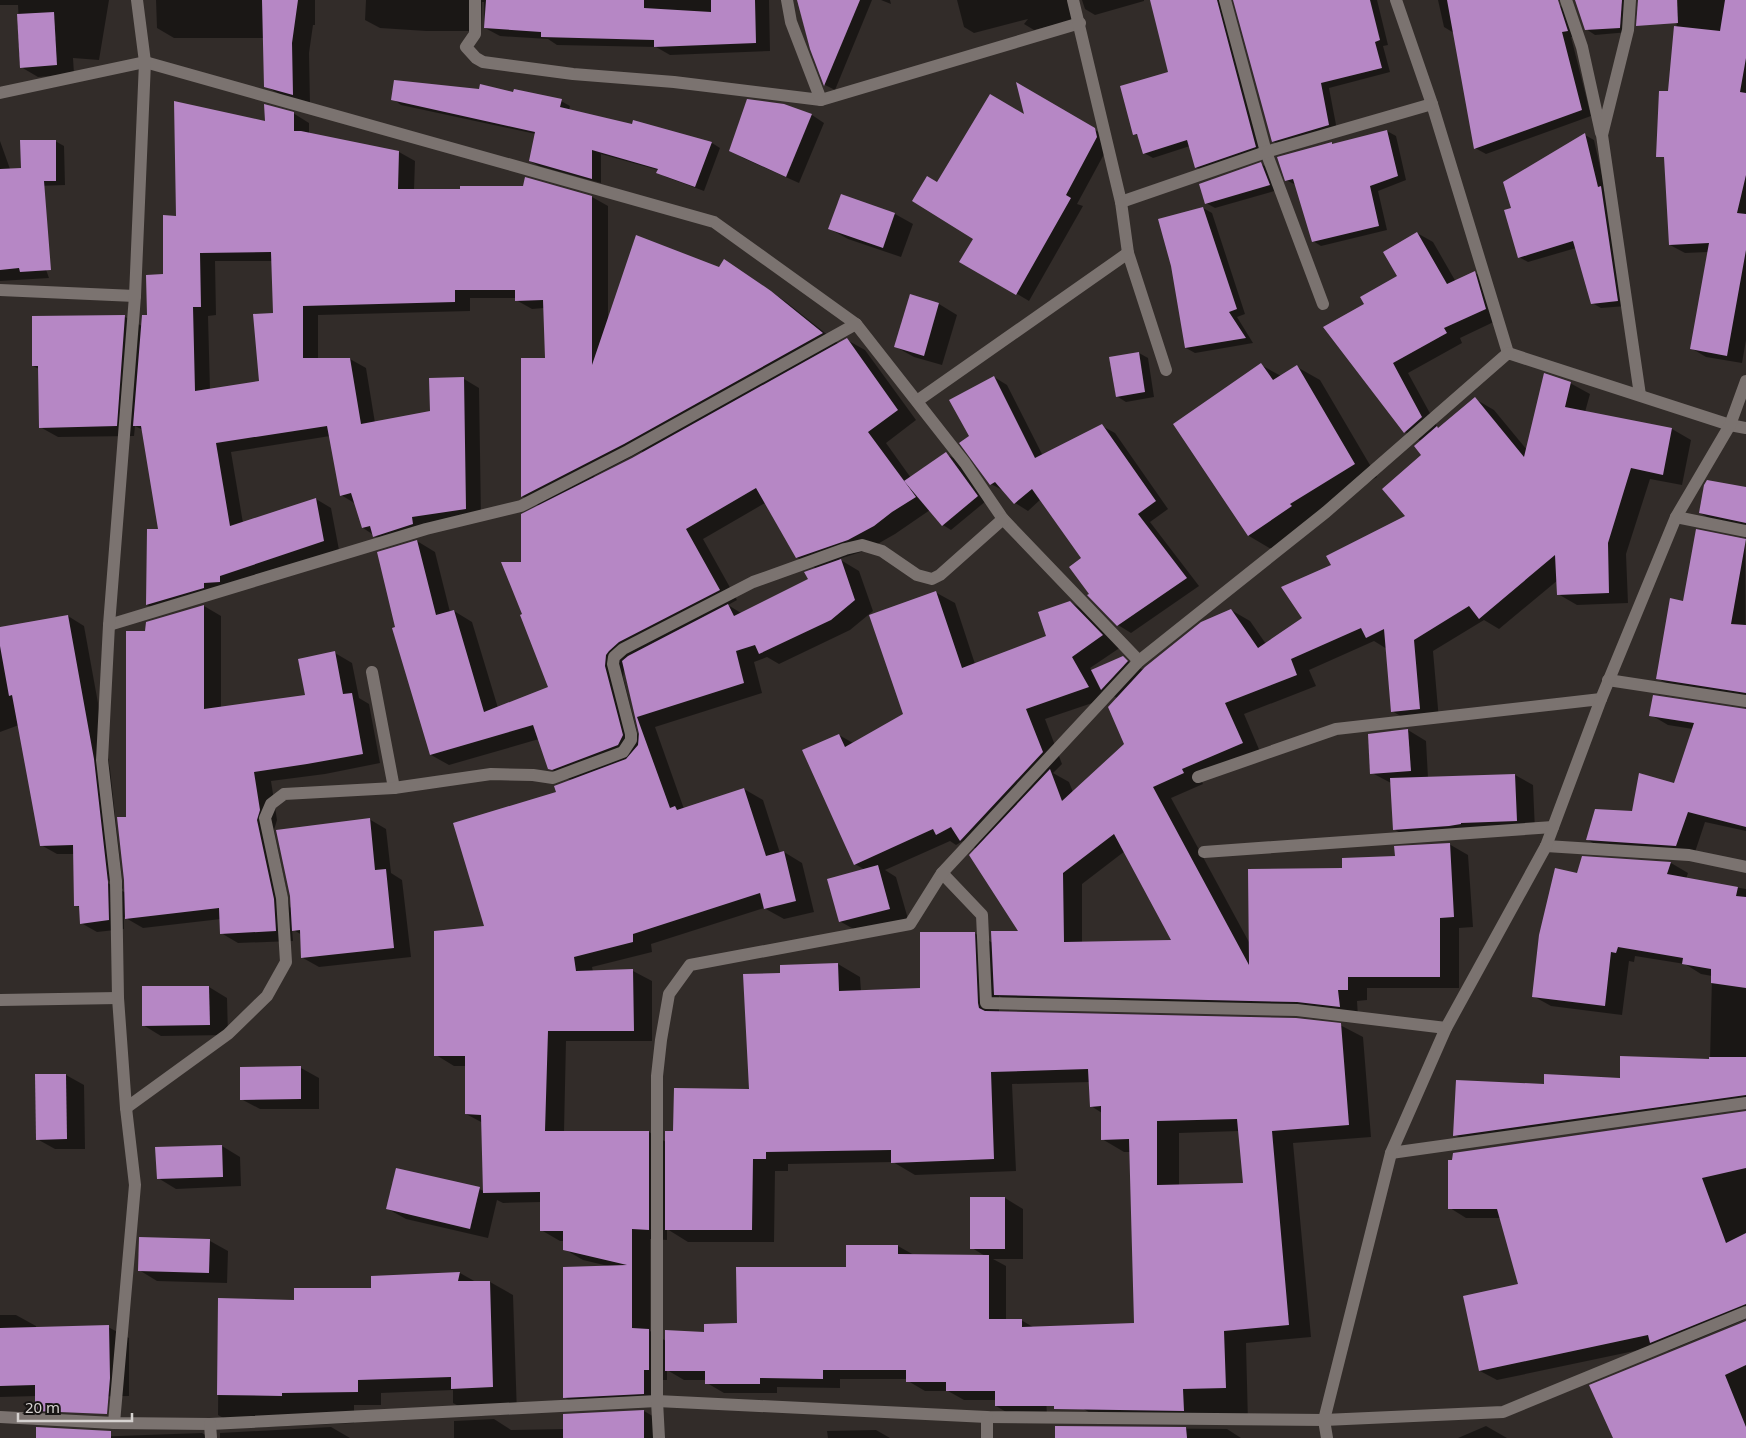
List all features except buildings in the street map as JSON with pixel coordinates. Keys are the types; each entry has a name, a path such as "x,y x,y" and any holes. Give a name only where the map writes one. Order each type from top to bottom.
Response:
{"street":[{"path":"114,1423 135,1185 126,1108 118,998 116,881 102,760 109,625 135,296 145,62 137,0"},
{"path":"474,0 475,34 466,47 476,58 483,62 573,74 674,82 820,100 1080,24"},
{"path":"787,0 791,22 820,100"},
{"path":"1073,0 1121,202 1128,253 1166,370"},
{"path":"1225,0 1266,152 1323,304"},
{"path":"1396,0 1432,104 1508,353"},
{"path":"1566,0 1582,47 1602,135 1640,395"},
{"path":"1602,135 1628,30 1630,0"},
{"path":"0,93 145,62 714,222 856,324 965,463 1003,519 1139,661"},
{"path":"1121,202 1266,152 1432,104"},
{"path":"917,401 1128,253"},
{"path":"0,290 135,296"},
{"path":"109,625 426,529 522,506 628,451 856,324"},
{"path":"1508,353 1730,425 1746,428"},
{"path":"659,1438 657,1401 657,1076 669,994 690,965 910,924 942,873 1139,661 1326,512 1508,353"},
{"path":"1327,1438 1324,1420 1391,1153 1446,1028 1546,846 1608,680 1676,516 1730,425 1746,381"},
{"path":"1676,516 1746,531"},
{"path":"126,1108 228,1034 267,996 286,962 282,898 266,818 271,804 284,794 394,788 491,774 533,775 553,778 623,752 631,740 632,734 613,664 614,657 623,649 754,582 844,549 862,545 882,551 917,575 932,579 940,575 1003,519"},
{"path":"372,672 394,788"},
{"path":"1608,680 1746,701"},
{"path":"1198,777 1336,729 1601,699"},
{"path":"1204,852 1553,828"},
{"path":"1546,846 1689,855 1746,867"},
{"path":"942,873 982,915 986,1003 1297,1010 1446,1028"},
{"path":"0,1000 118,998"},
{"path":"1391,1153 1746,1103"},
{"path":"0,1417 114,1423 210,1424 657,1401 987,1417 1324,1420 1503,1412 1746,1312"},
{"path":"987,1417 987,1438"},
{"path":"210,1424 211,1438"}]}
